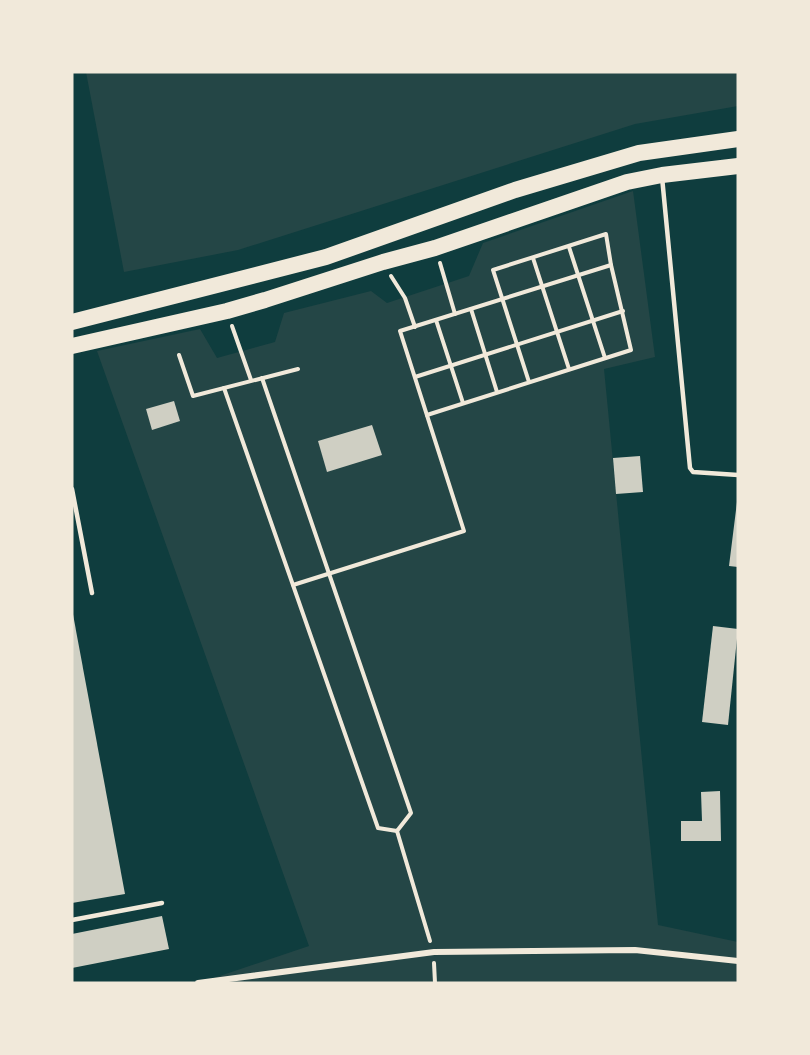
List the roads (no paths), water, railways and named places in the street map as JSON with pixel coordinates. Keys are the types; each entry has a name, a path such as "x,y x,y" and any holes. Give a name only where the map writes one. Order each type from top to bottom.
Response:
{"highway":[{"path":"72,322 326,256 515,190 639,153 738,139"},
{"path":"72,346 227,311 435,248 627,183 662,175 738,166"}],"street":[{"path":"198,983 434,952 635,950 738,961"}],"lane":[{"path":"662,175 690,468 693,472 738,475"},
{"path":"72,489 92,593"},
{"path":"72,920 162,903"}]}
